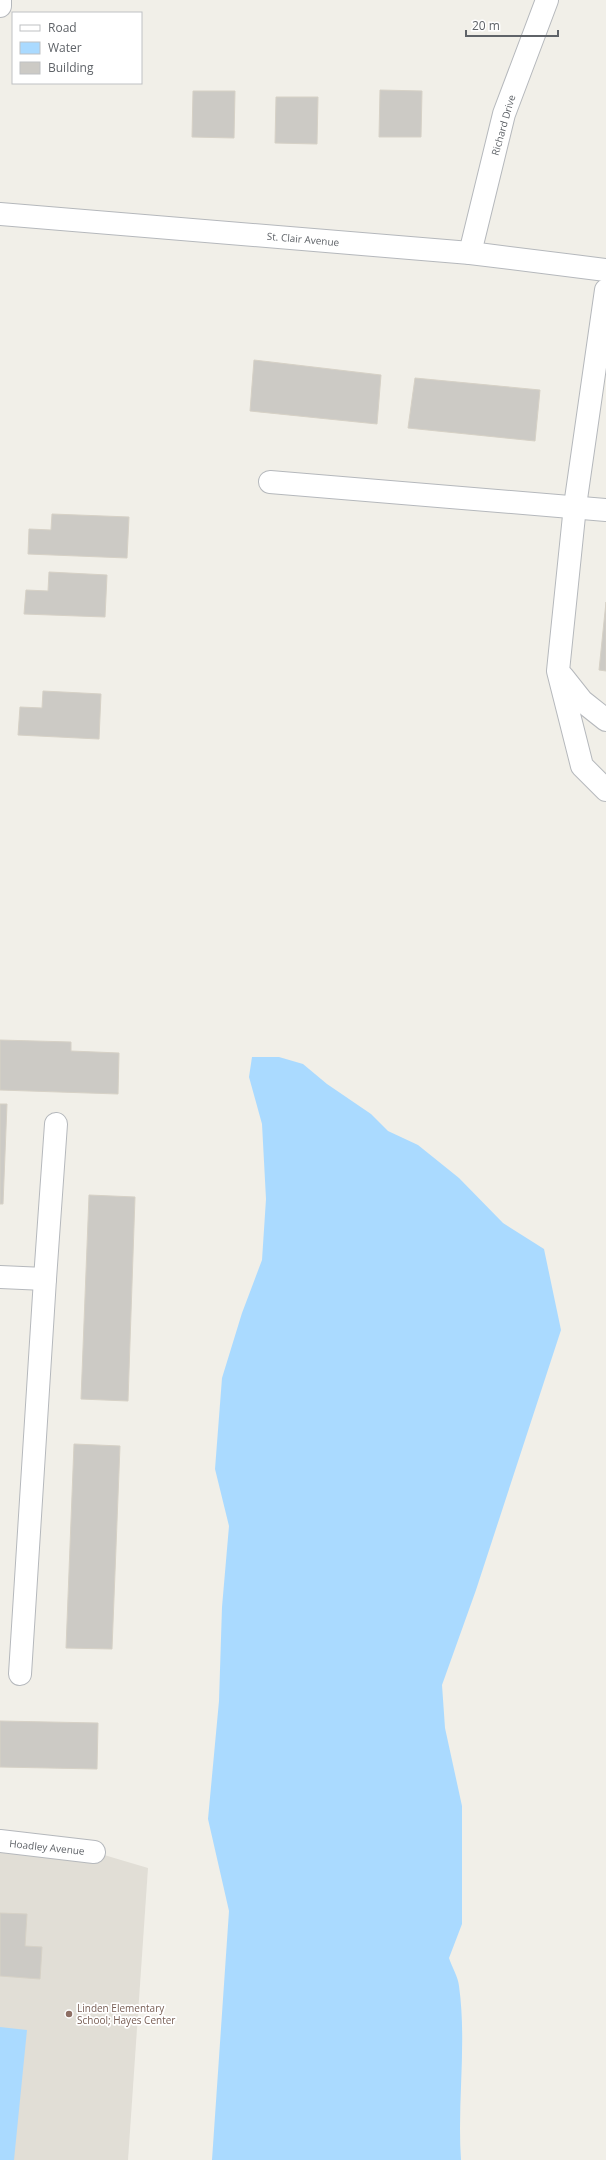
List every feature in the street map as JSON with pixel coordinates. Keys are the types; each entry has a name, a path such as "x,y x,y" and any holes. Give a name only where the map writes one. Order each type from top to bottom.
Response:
{"street":[{"path":"0,0 0,6"},
{"name":"Richard Drive","path":"470,253 504,114 547,0"},
{"name":"St. Clair Avenue","path":"0,214 470,253 606,270"},
{"path":"606,290 575,506 558,671 582,766 606,790"},
{"path":"270,482 575,506 606,510"},
{"path":"558,671 582,702 606,720"},
{"path":"20,1674 56,1124"},
{"path":"0,1276 45,1279"},
{"name":"Hoadley Avenue","path":"0,1842 94,1852"}],"shaded area":[{"name":"Linden Elementary School; Hayes Center","path":"0,1841 94,1852 148,1868 128,2160 0,2160"}],"water":[{"path":"252,1057 279,1057 303,1064 327,1084 371,1114 388,1131 418,1145 459,1178 503,1223 544,1249 561,1330 476,1590 442,1685 445,1728 462,1806 462,1924 449,1958 458,1983 461,2008 461,2160 212,2160 229,1911 208,1819 219,1701 222,1607 229,1526 215,1469 222,1378 242,1313 262,1260 266,1199 262,1124 249,1077"},
{"path":"0,2027 27,2030 14,2160 0,2160"}],"building":[{"path":"380,90 422,91 421,137 379,137"},
{"path":"193,91 235,91 234,138 192,137"},
{"path":"276,97 318,97 317,144 275,143"},
{"path":"254,360 381,375 377,424 250,411"},
{"path":"415,378 540,390 535,441 408,428"},
{"path":"52,514 129,517 127,558 28,554 29,529 51,530"},
{"path":"49,572 107,575 105,617 24,614 26,590 48,591"},
{"path":"606,602 606,671 599,670"},
{"path":"43,691 101,694 99,739 18,735 20,707 42,708"},
{"path":"0,1040 71,1042 71,1051 119,1053 118,1094 0,1090"},
{"path":"0,1104 7,1104 3,1204 0,1204"},
{"path":"89,1195 135,1197 128,1401 81,1399"},
{"path":"74,1444 120,1446 112,1649 66,1648"},
{"path":"0,1721 98,1723 97,1769 0,1767"},
{"path":"0,1913 27,1914 25,1946 42,1947 40,1979 0,1976"}],"place":[{"name":"Linden Elementary School; Hayes Center","path":"69,2014"}]}
